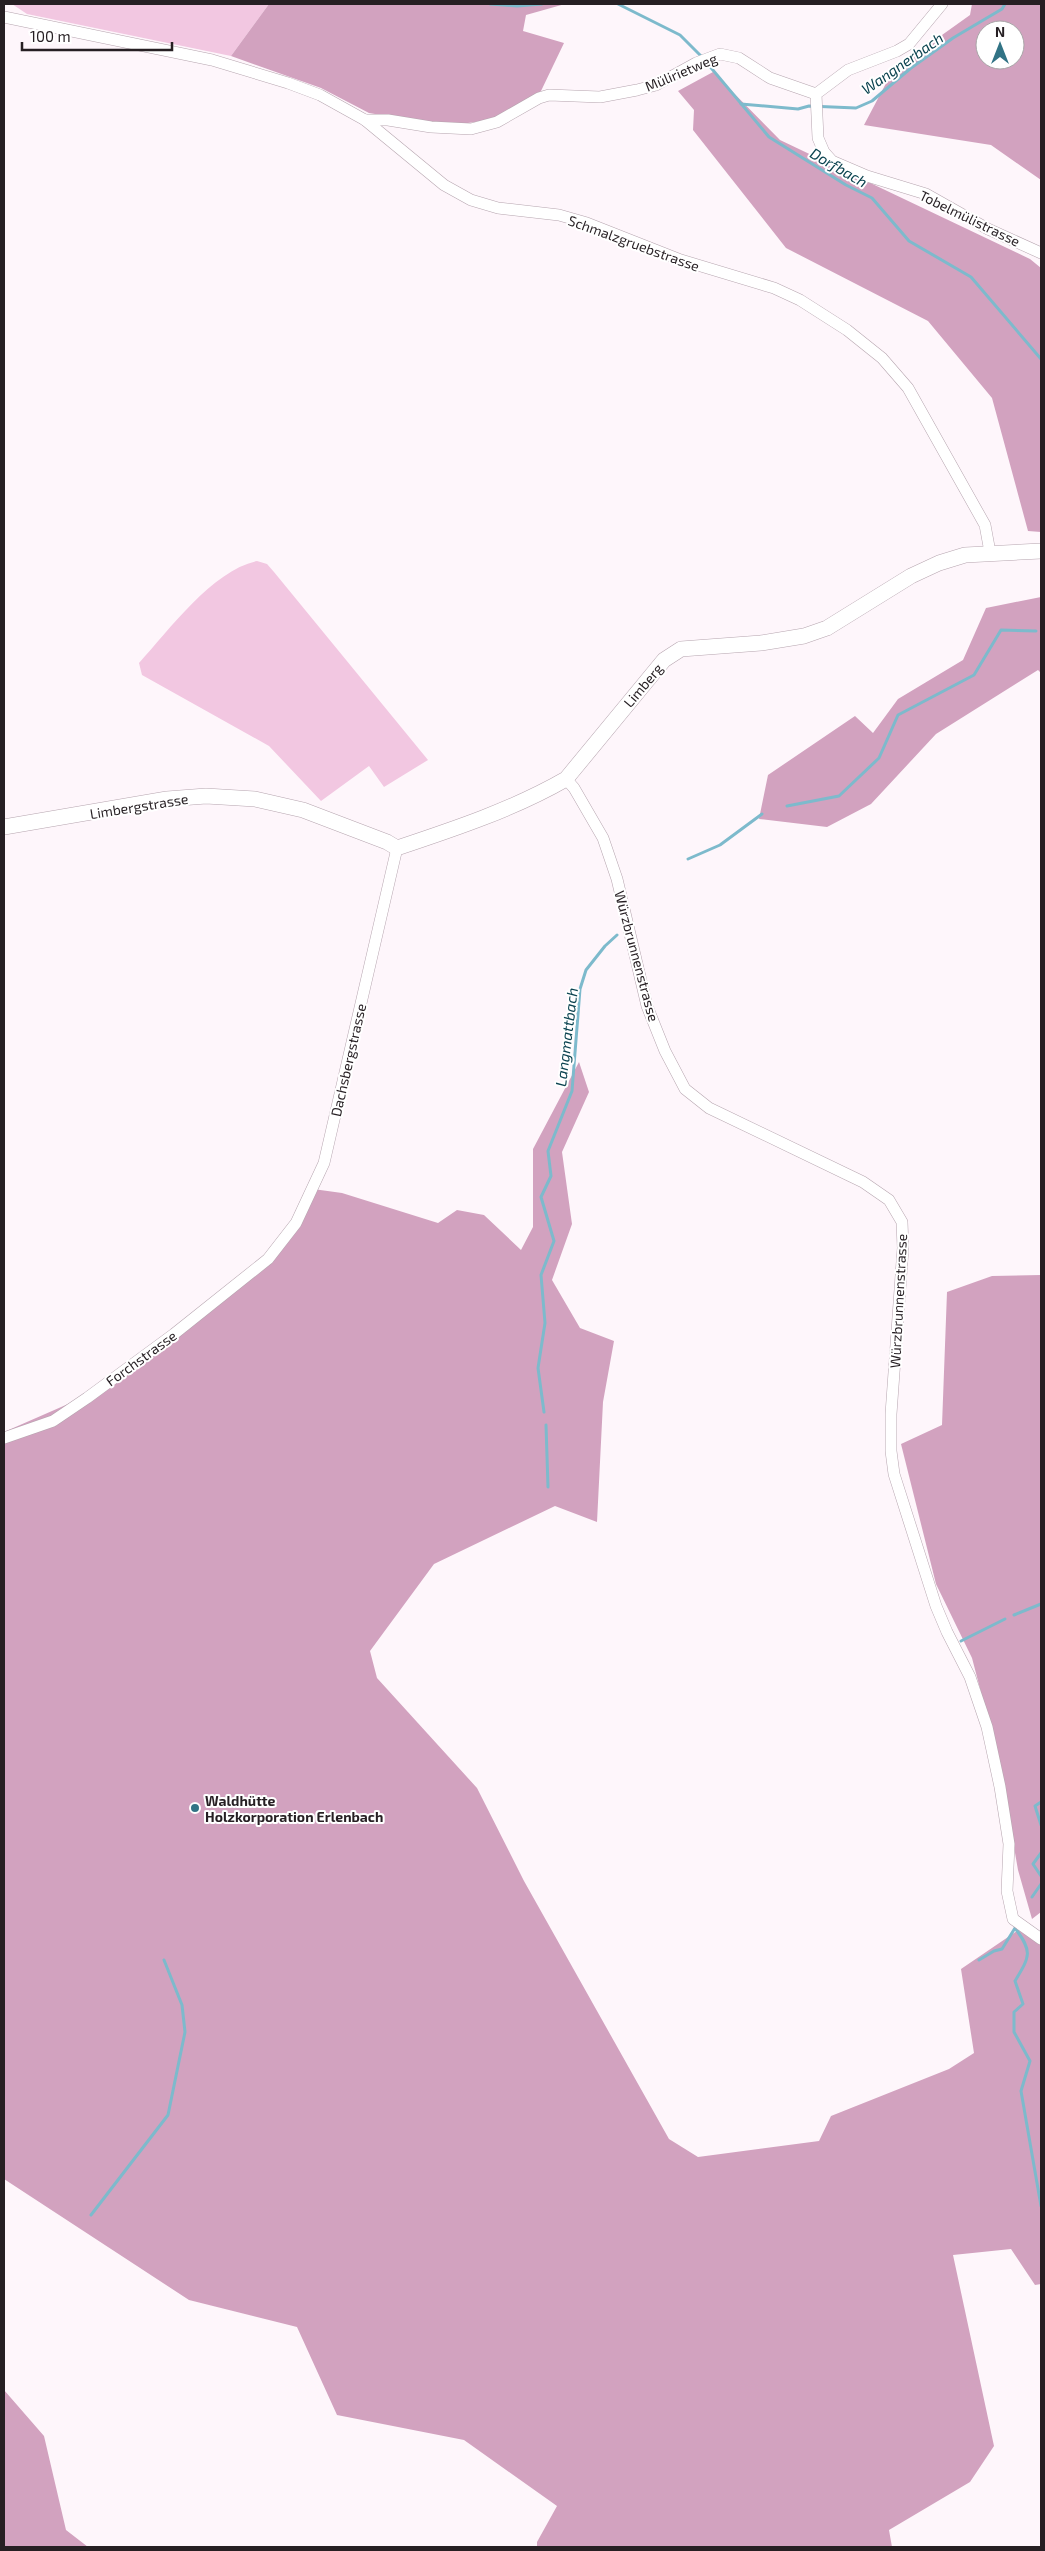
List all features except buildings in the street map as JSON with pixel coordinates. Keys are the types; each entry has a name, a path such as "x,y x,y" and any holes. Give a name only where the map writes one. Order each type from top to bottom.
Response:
{"street":[{"path":"816,104 848,70 897,52 909,44 942,4"},
{"name":"Schmalzgruebstrasse","path":"4,17 212,60 320,95 365,120 444,184 470,200 498,208 559,215 588,223 711,271 774,288 800,300 846,330 882,358 908,388 985,525 990,552"},
{"name":"Mülirietweg","path":"365,120 388,120 431,127 471,129 497,122 538,98 549,95 600,97 619,95 656,84 712,56 727,54 739,58 816,104"},
{"name":"Tobelmülistrasse","path":"816,104 820,144 832,161 867,176 926,194 988,229 1041,253"},
{"name":"Limberg","path":"397,848 471,822 566,780 671,654 696,647 735,646 798,638 827,628 911,576 939,563 965,555 990,552 1041,551"},
{"name":"Würzbrunnenstrasse","path":"566,780 574,788 603,838 617,879 647,1006 664,1050 685,1089 709,1108 863,1182 889,1200 902,1222 903,1248 892,1414 891,1451 894,1474 936,1606 946,1632 970,1676 987,1727 1000,1787 1009,1844 1007,1890 1013,1919 1041,1939"},
{"name":"Limbergstrasse","path":"4,827 167,799 206,796 255,799 302,810 397,848"},
{"name":"Dachsbergstrasse","path":"268,1259 296,1224 324,1163 397,848"},
{"name":"Forchstrasse","path":"4,1438 54,1421 174,1334 268,1259"}],"shaded area":[{"path":"12,4 269,4 231,56 27,14"},
{"path":"269,4 565,4 526,15 523,31 564,43 541,91 503,118 447,126 369,113 321,88 231,56"},
{"path":"972,4 1041,4 1041,180 991,145 864,125 893,70 970,15"},
{"path":"713,72 780,140 1030,259 1041,268 1041,532 1028,531 992,398 928,321 786,248 693,130 694,110 678,91"},
{"path":"257,561 267,564 274,572 428,760 384,787 369,766 321,801 269,746 142,675 139,663 193,603 224,576"},
{"path":"1041,597 1041,673 1038,670 936,734 871,804 827,827 759,819 768,775 855,716 873,733 898,699 963,660 986,608"},
{"path":"579,1062 589,1092 562,1152 572,1224 552,1280 580,1328 614,1341 603,1402 597,1522 555,1506 434,1564 370,1651 377,1678 477,1788 524,1881 669,2139 698,2157 819,2141 831,2116 949,2069 974,2053 961,1969 1020,1929 1041,1944 1041,2284 1035,2285 1011,2249 953,2255 994,2446 970,2482 889,2530 892,2547 537,2547 537,2542 557,2506 464,2440 337,2415 297,2327 189,2300 4,2179 4,1432 84,1397 268,1259 313,1189 342,1193 438,1223 457,1210 484,1215 521,1250 533,1227 533,1149"},
{"path":"1041,1275 1041,1912 1032,1919 1018,1870 999,1761 972,1658 936,1584 901,1444 942,1425 947,1292 992,1276"},
{"path":"4,2390 44,2436 66,2530 88,2547 4,2547"}],"waterway":[{"name":"Dorfbach","path":"490,4 517,6 542,4"},
{"name":"Dorfbach","path":"618,4 680,35 703,58"},
{"name":"Wangnerbach","path":"741,104 798,109 809,106 856,108 872,101 911,68 953,38 1002,9 1005,4"},
{"name":"Dorfbach","path":"707,63 769,137 846,185 872,198 909,241 971,277 1041,359"},
{"name":"Langmattbach","path":"787,806 839,796 879,758 898,715 974,675 1001,630 1036,631"},
{"name":"Langmattbach","path":"688,859 720,845 762,814"},
{"name":"Langmattbach","path":"544,1412 538,1368 545,1323 541,1275 554,1241 541,1197 551,1176 548,1151 572,1091 580,989 586,970 605,946 617,935"},
{"name":"Langmattbach","path":"546,1425 548,1487"},
{"path":"1014,1615 1041,1604"},
{"path":"961,1641 1005,1619"},
{"path":"1041,1802 1035,1806 1041,1825"},
{"path":"1041,1853 1033,1864 1041,1876"},
{"path":"1032,1897 1041,1884"},
{"path":"979,1960 994,1951 1002,1949 1015,1928 1027,1949 1024,1966 1015,1981 1023,2004 1014,2012 1014,2032 1030,2061 1021,2091 1041,2206"},
{"path":"91,2215 168,2115 185,2032 182,2005 164,1960"}],"place":[{"name":"Waldhütte Holzkorporation Erlenbach","path":"195,1808"}]}
